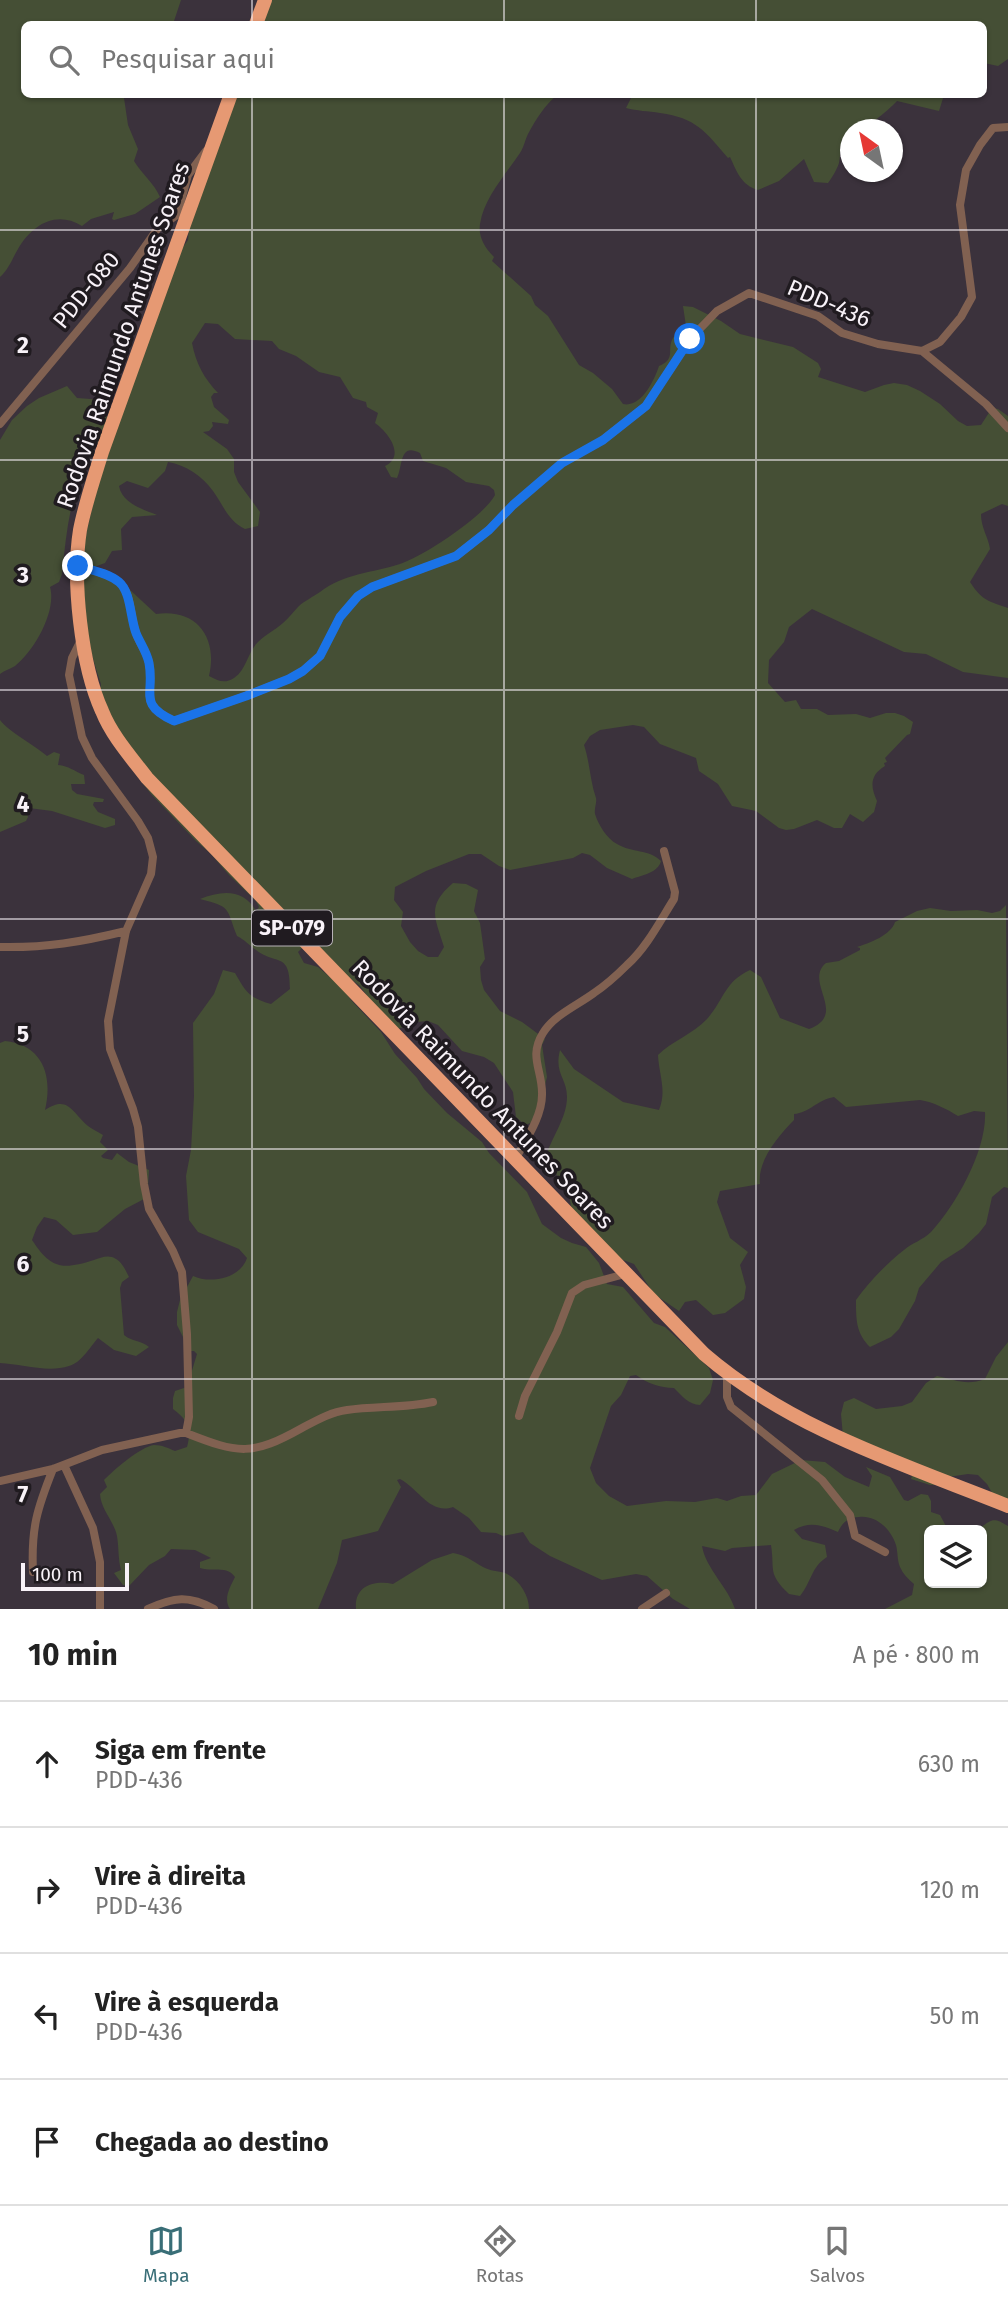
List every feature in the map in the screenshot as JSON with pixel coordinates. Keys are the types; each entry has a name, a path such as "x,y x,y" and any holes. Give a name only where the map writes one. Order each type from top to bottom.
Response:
{"highway":[{"path":"257,21 265,0"},
{"name":"Rodovia Raimundo Antunes Soares","path":"230,98 94,476 80,532 78,566 82,638 102,711 120,743 147,778 704,1354 727,1374 803,1422 877,1455 1008,1506"}],"street":[{"path":"1008,127 993,128 979,145 965,170 960,205 972,297 961,317 940,342 922,351 986,404 1008,428"},
{"name":"PDD-080","path":"0,424 130,268 158,228 177,215 188,175 214,141"},
{"name":"PDD-436","path":"78,566 120,582 128,593 129,610 136,634 149,659 148,697 157,714 174,721 278,683 303,671 320,656 340,617 358,596 372,587 456,556 489,530 513,505 562,463 603,440 646,406 690,339 717,311 749,293 818,316 842,334 878,344 922,351"},
{"path":"82,638 72,658 69,675 82,737 92,758 138,821 148,838 153,857 151,873 126,930 108,1020 110,1049 138,1127 149,1209 182,1272 187,1334 189,1417 186,1433"},
{"path":"515,1160 541,1104 542,1093 535,1056 538,1041 545,1029 555,1020 595,992 630,962 650,936 675,892 664,851"},
{"path":"0,947 41,947 95,939 126,930"},
{"path":"519,1416 525,1396 557,1332 572,1293 584,1285 625,1274"},
{"path":"727,1374 727,1397 731,1407 822,1480 850,1515 855,1536 885,1552"},
{"path":"0,1481 53,1469 102,1450 186,1433 224,1447 247,1450 275,1443 327,1415 347,1410 409,1407 433,1402"},
{"path":"64,1465 93,1528 100,1562 100,1609"},
{"path":"33,1572 33,1529 37,1509 53,1469"},
{"path":"642,1609 666,1593"},
{"path":"148,1609 180,1598 197,1600 214,1609"}],"green space":[{"path":"0,0 181,0 174,21 21,21 21,98 124,98 128,125 138,149 134,161 160,197 135,214 114,220 114,212 91,219 82,226 63,219 46,222 24,240 0,277"},
{"path":"265,0 1008,0 1008,59 998,66 987,64 987,21 260,21"},
{"path":"233,98 554,98 538,118 520,153 486,205 480,224 481,238 494,257 492,261 531,296 535,305 548,316 579,365 612,389 623,404 636,402 641,398 659,366 669,358 673,338 686,326 683,306 693,307 740,334 793,347 818,363 821,369 818,377 865,392 894,383 907,385 940,404 967,426 981,425 992,408 1008,416 1008,506 1002,504 981,514 990,549 970,582 982,597 1008,608 1008,678 963,672 926,654 904,652 812,609 789,627 784,642 769,660 768,683 785,702 796,700 801,709 817,709 828,715 856,714 870,718 895,713 913,722 910,734 885,758 885,766 874,777 873,790 877,801 874,812 863,822 850,814 842,828 834,828 817,820 794,829 779,828 756,811 732,806 718,784 699,771 696,758 660,744 644,727 633,725 600,730 590,736 584,745 596,798 595,814 601,827 617,844 661,861 653,871 632,879 582,853 573,858 510,870 481,854 469,854 395,887 394,900 403,912 401,926 410,942 428,957 438,957 444,947 435,912 444,891 453,883 466,884 478,890 474,911 480,923 485,959 480,967 484,990 500,1011 522,1022 545,1039 542,1045 547,1077 536,1121 525,1125 516,1117 513,1092 494,1063 484,1057 462,1051 438,1025 428,1021 416,1022 398,1029 360,986 306,944 298,952 304,963 318,967 344,989 424,1089 447,1113 482,1142 489,1153 527,1192 542,1224 561,1238 586,1247 599,1263 607,1284 623,1287 654,1323 665,1327 709,1368 713,1380 710,1393 700,1405 689,1401 674,1388 654,1384 636,1375 630,1376 621,1395 611,1406 590,1468 596,1483 609,1496 627,1506 717,1498 727,1501 756,1495 772,1474 801,1460 825,1462 845,1477 869,1487 872,1476 866,1467 890,1477 904,1500 908,1501 921,1494 928,1495 931,1512 940,1515 945,1525 924,1525 924,1588 987,1588 987,1525 984,1525 994,1520 1008,1526 1008,1609 885,1609 912,1595 914,1584 900,1567 896,1545 882,1524 871,1518 855,1517 844,1523 838,1532 816,1525 794,1530 802,1539 825,1545 827,1557 818,1565 800,1596 789,1594 777,1581 773,1571 771,1545 725,1551 702,1546 708,1562 735,1609 690,1609 673,1599 647,1576 636,1574 602,1580 550,1556 530,1543 523,1532 503,1536 481,1532 469,1518 453,1507 445,1509 431,1504 400,1479 397,1480 401,1487 378,1531 342,1540 337,1563 318,1609 230,1609 227,1597 235,1577 228,1571 200,1568 200,1562 211,1558 195,1550 171,1549 165,1556 149,1565 129,1586 123,1585 114,1573 121,1570 117,1536 101,1500 100,1494 107,1487 104,1480 128,1459 148,1447 154,1445 175,1451 187,1447 188,1425 173,1409 173,1398 175,1391 187,1387 197,1354 190,1351 177,1325 180,1300 193,1276 208,1280 224,1278 238,1271 247,1258 239,1249 198,1232 189,1220 186,1176 191,1150 194,1096 193,1023 214,994 223,970 235,973 249,993 271,1004 290,989 285,964 263,955 237,936 229,914 223,907 200,899 231,893 245,898 256,911 259,907 137,776 99,695 101,684 90,647 83,608 83,550 96,488 177,256 188,240 189,227","holes":["205,323 218,324 235,339 272,341 279,349 296,356 319,372 340,377 353,398 366,402 367,407 378,413 375,423 393,444 394,456 385,466 391,477 397,478 405,453 413,450 420,453 423,461 446,468 466,482 489,486 495,495 466,524 423,553 400,564 339,581 303,603 258,642 238,674 231,680 218,680 209,676 211,662 207,638 193,621 170,613 156,614 115,576 89,572 105,563 112,551 122,550 121,529 132,517 157,515 128,501 119,486 127,481 148,488 165,471 168,462 193,472 204,481 239,526 245,529 258,526 260,512 238,482 234,472 234,459 227,449 203,432 209,431 213,426 212,422 228,424 229,420 214,407 211,397 218,393 201,370 192,343"]},
{"path":"631,98 943,98 939,111 897,101 876,119 840,119 839,163 828,183 814,182 804,159 779,181 758,190 744,181 730,157 728,158 706,133 691,122 672,115 626,108"},
{"path":"67,386 77,398 104,400 107,407 105,424 75,492 62,574 59,582 50,587 47,619 29,651 15,666 0,674 0,440 12,420 27,406"},
{"path":"0,720 47,756 54,752 60,754 58,765 84,775 85,784 71,784 72,790 77,794 104,799 103,802 94,802 93,805 98,812 115,819 115,825 105,828 52,811 29,808 26,810 26,821 0,832"},
{"path":"1006,905 1008,1188 1004,1187 992,1197 986,1224 979,1233 963,1248 941,1262 919,1288 915,1301 899,1329 891,1337 870,1347 858,1326 856,1300 891,1261 925,1237 941,1221 960,1192 975,1160 981,1143 985,1112 974,1111 958,1116 940,1106 920,1100 846,1107 834,1097 794,1114 794,1120 765,1158 760,1184 720,1191 717,1202 730,1238 748,1252 740,1265 746,1287 744,1299 725,1313 713,1315 696,1300 685,1302 679,1311 654,1294 634,1264 623,1260 591,1238 571,1206 569,1194 545,1160 566,1105 566,1091 559,1065 560,1050 574,1069 623,1102 659,1110 662,1090 658,1055 707,1019 729,986 741,975 750,970 761,977 780,1018 809,1029 820,1023 825,1015 826,1007 819,979 820,971 826,963 839,961 860,950 857,947 879,938 893,927 895,922 917,911 930,908 992,913 1000,911"},
{"path":"5,1041 28,1049 42,1064 47,1085 45,1110 59,1104 69,1107 88,1126 103,1135 100,1142 108,1150 101,1156 103,1158 112,1160 117,1153 129,1162 149,1170 144,1199 125,1209 97,1232 73,1235 56,1220 44,1217 32,1240 45,1257 58,1265 73,1265 107,1257 120,1262 129,1277 122,1282 120,1288 124,1335 149,1347 136,1356 114,1350 98,1338 81,1358 69,1366 43,1368 0,1363 0,1043"},
{"path":"1008,1342 1008,1508 995,1498 978,1475 948,1477 936,1485 930,1485 911,1479 913,1472 843,1436 841,1414 844,1402 854,1398 876,1409 902,1406 912,1402 926,1383 937,1376 967,1382 985,1379 996,1357"},
{"path":"453,1553 515,1579 527,1598 529,1609 356,1609 358,1595 367,1586 393,1584 432,1560"}],"route":[{"path":"78,566 120,582 128,593 129,610 136,634 149,659 148,697 157,714 174,721 246,696 289,679 320,656 340,617 358,596 372,587 456,556 489,530 513,505 562,463 603,440 646,406 690,339"}]}
